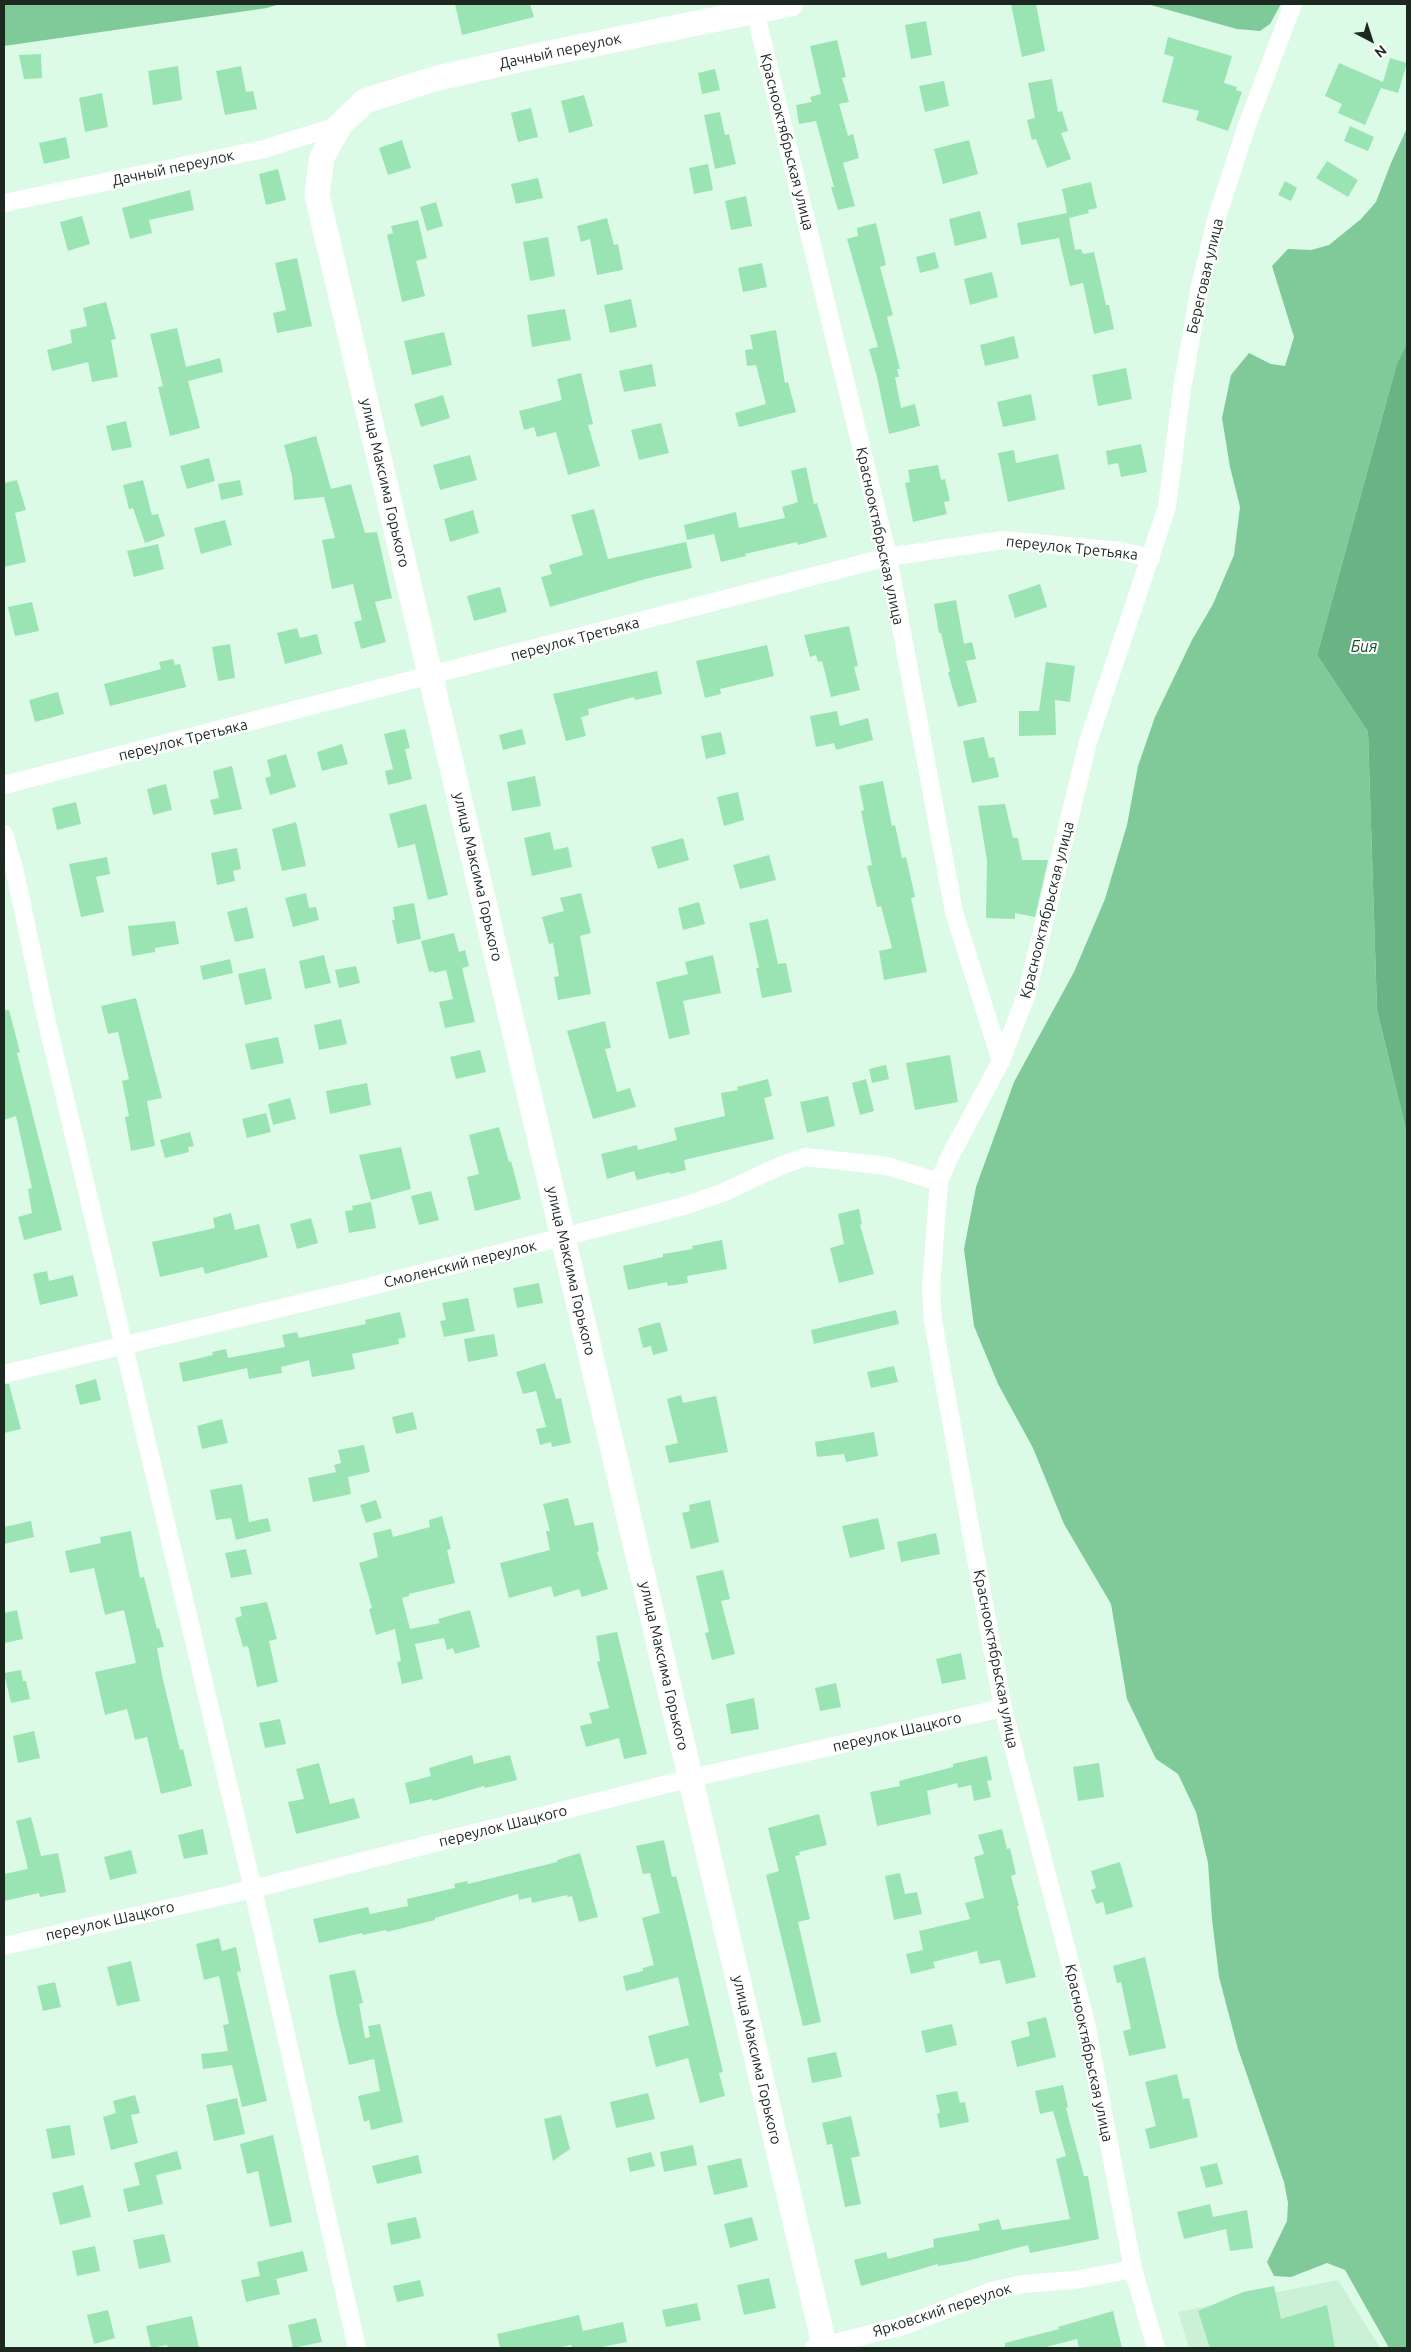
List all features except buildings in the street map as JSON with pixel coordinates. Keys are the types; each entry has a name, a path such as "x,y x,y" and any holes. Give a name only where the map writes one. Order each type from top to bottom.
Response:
{"main road":[{"name":"Дачный переулок","path":"317,195 322,157 340,125 365,101 434,79 540,55 791,4"},
{"name":"улица Максима Горького","path":"317,195 691,1778 820,2347"}],"street":[{"name":"Береговая улица","path":"1151,558 1167,507 1183,379 1200,286 1217,217 1246,128 1294,4"},
{"name":"Краснооктябрьская улица","path":"755,11 888,557 954,912 1001,1061"},
{"name":"Дачный переулок","path":"4,204 264,149 340,125"},
{"name":"переулок Третьяка","path":"4,785 431,677 888,557 1003,540 1121,551 1151,558"},
{"name":"Краснооктябрьская улица","path":"1151,558 1138,588 1088,742 1027,993 1001,1061 948,1160 940,1182 931,1288 933,1321 1003,1708 1086,2023 1133,2269 1156,2348"},
{"path":"4,834 19,890 46,1018 252,1889 357,2348"},
{"name":"Смоленский переулок","path":"4,1374 125,1347 684,1206 722,1193 805,1157 887,1166 940,1182"},
{"name":"переулок Шацкого","path":"4,1946 252,1889 691,1778 1003,1708"},
{"name":"Ярковский переулок","path":"820,2347 903,2326 992,2291 1023,2284 1075,2280 1133,2269"}],"shaded area":[{"path":"4,4 280,4 267,8 4,46"},
{"path":"1147,4 1281,4 1270,24 1260,31 1237,29"},
{"path":"1407,128 1407,343 1397,363 1317,655 1368,732 1377,1010 1407,1134 1407,2348 1389,2348 1345,2270 1327,2263 1291,2277 1274,2276 1267,2262 1287,2221 1288,2203 1284,2182 1238,2049 1219,1977 1208,1863 1196,1812 1178,1774 1156,1759 1127,1699 1111,1604 1064,1524 1033,1448 998,1384 974,1326 964,1249 976,1187 1014,1082 1074,972 1105,899 1127,825 1138,766 1155,717 1192,640 1213,604 1234,555 1240,507 1230,467 1222,418 1231,375 1249,353 1271,364 1285,366 1294,337 1272,266 1288,249 1311,250 1329,245 1361,219 1376,202"},
{"path":"1338,2280 1380,2348 1189,2348 1178,2312"}],"water":[{"name":"Бия","path":"1407,343 1407,1134 1377,1010 1368,732 1317,655 1397,363"}]}
